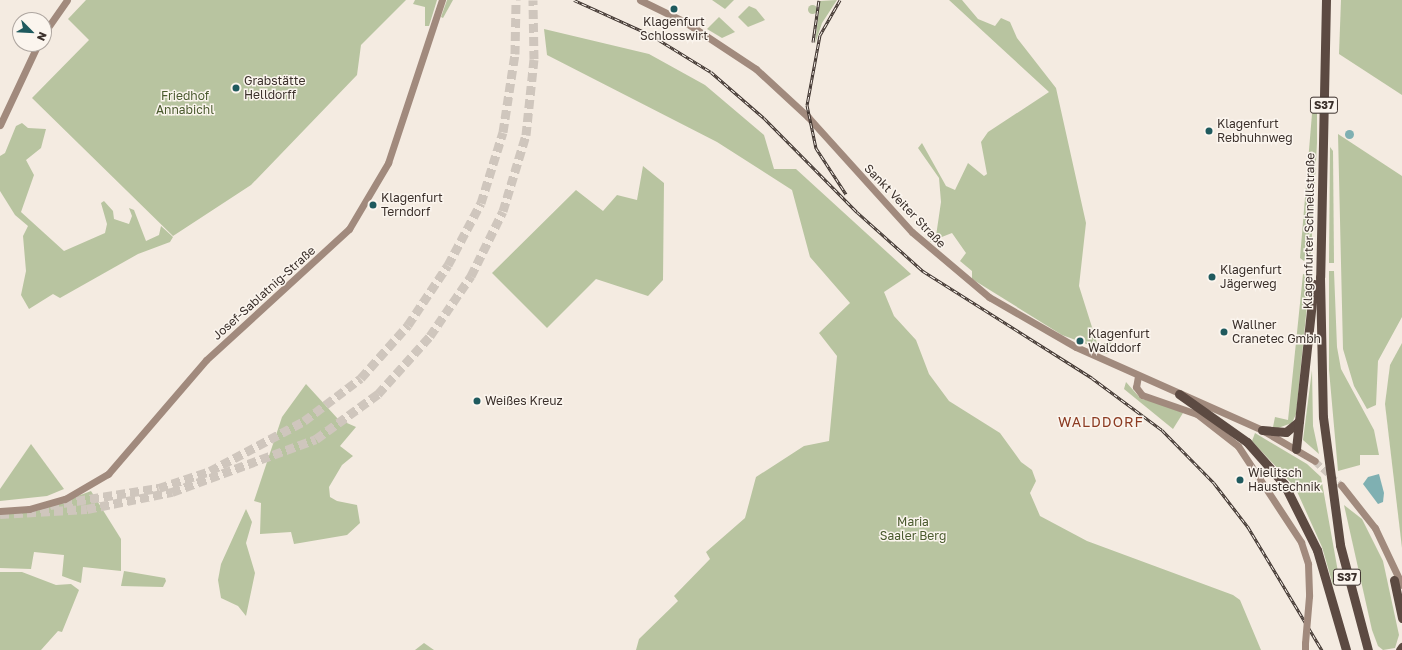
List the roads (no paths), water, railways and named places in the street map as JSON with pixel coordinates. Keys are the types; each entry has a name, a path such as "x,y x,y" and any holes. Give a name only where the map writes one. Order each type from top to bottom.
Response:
{"highway":[{"name":"Klagenfurter Schnellstraße","path":"1326,0 1320,261 1321,379 1327,458 1340,545 1364,640 1368,650"},
{"path":"1296,448 1315,273 1320,261"},
{"path":"1179,394 1247,442 1284,484 1317,550 1346,650"},
{"path":"1262,430 1286,432 1299,421"},
{"path":"1400,582 1402,618"},
{"path":"1364,640 1373,650"}],"main road":[{"path":"52,22 67,0"},
{"name":"Josef-Sablatnig-Straße","path":"0,511 29,509 65,499 108,474 206,360 349,229 388,163 442,0"},
{"name":"Sankt Veiter Straße","path":"640,0 722,44 782,91 912,232 969,282 1045,330 1138,376 1262,430 1296,448 1315,462"},
{"path":"0,125 34,52"},
{"path":"1138,376 1136,388 1142,394 1197,414 1238,446 1301,542 1308,564 1309,596 1305,647"},
{"path":"1341,485 1375,528 1400,582"}],"water":[{"path":"1347,130 1351,130 1353,134 1351,138 1347,138 1345,136 1345,132"},
{"path":"1379,474 1384,493 1383,502 1378,504 1363,484 1368,477"}],"tunnel":[{"path":"50,505 159,488 210,471 304,421 361,378 408,325 448,265 481,203 503,132 515,54 516,0"},
{"path":"0,514 87,509 172,492 316,439 378,394 430,336 471,276 503,211 526,135 534,59 533,0"},
{"path":"1315,461 1341,485"}],"railway":[{"path":"574,0 651,35 711,72 764,118 857,212 923,271 1092,378 1162,430 1214,483 1248,527 1322,650"},
{"path":"813,42 819,0"},
{"path":"840,0 820,35 807,105 816,148 846,194"}],"place":[{"name":"Klagenfurt Schlosswirt","path":"674,9"},
{"name":"Grabstätte Helldorff","path":"236,88"},
{"name":"Klagenfurt Rebhuhnweg","path":"1209,131"},
{"name":"Klagenfurt Terndorf","path":"373,205"},
{"name":"Klagenfurt Jägerweg","path":"1212,277"},
{"name":"Wallner Cranetec Gmbh","path":"1224,332"},
{"name":"Klagenfurt Walddorf","path":"1080,341"},
{"name":"Weißes Kreuz","path":"477,401"},
{"name":"Wielitsch Haustechnik","path":"1240,480"}],"district":[{"name":"WALDDORF","path":"1101,422"}],"park label":[{"name":"Friedhof Annabichl","path":"185,103"},
{"name":"Maria Saaler Berg","path":"913,529"}]}
